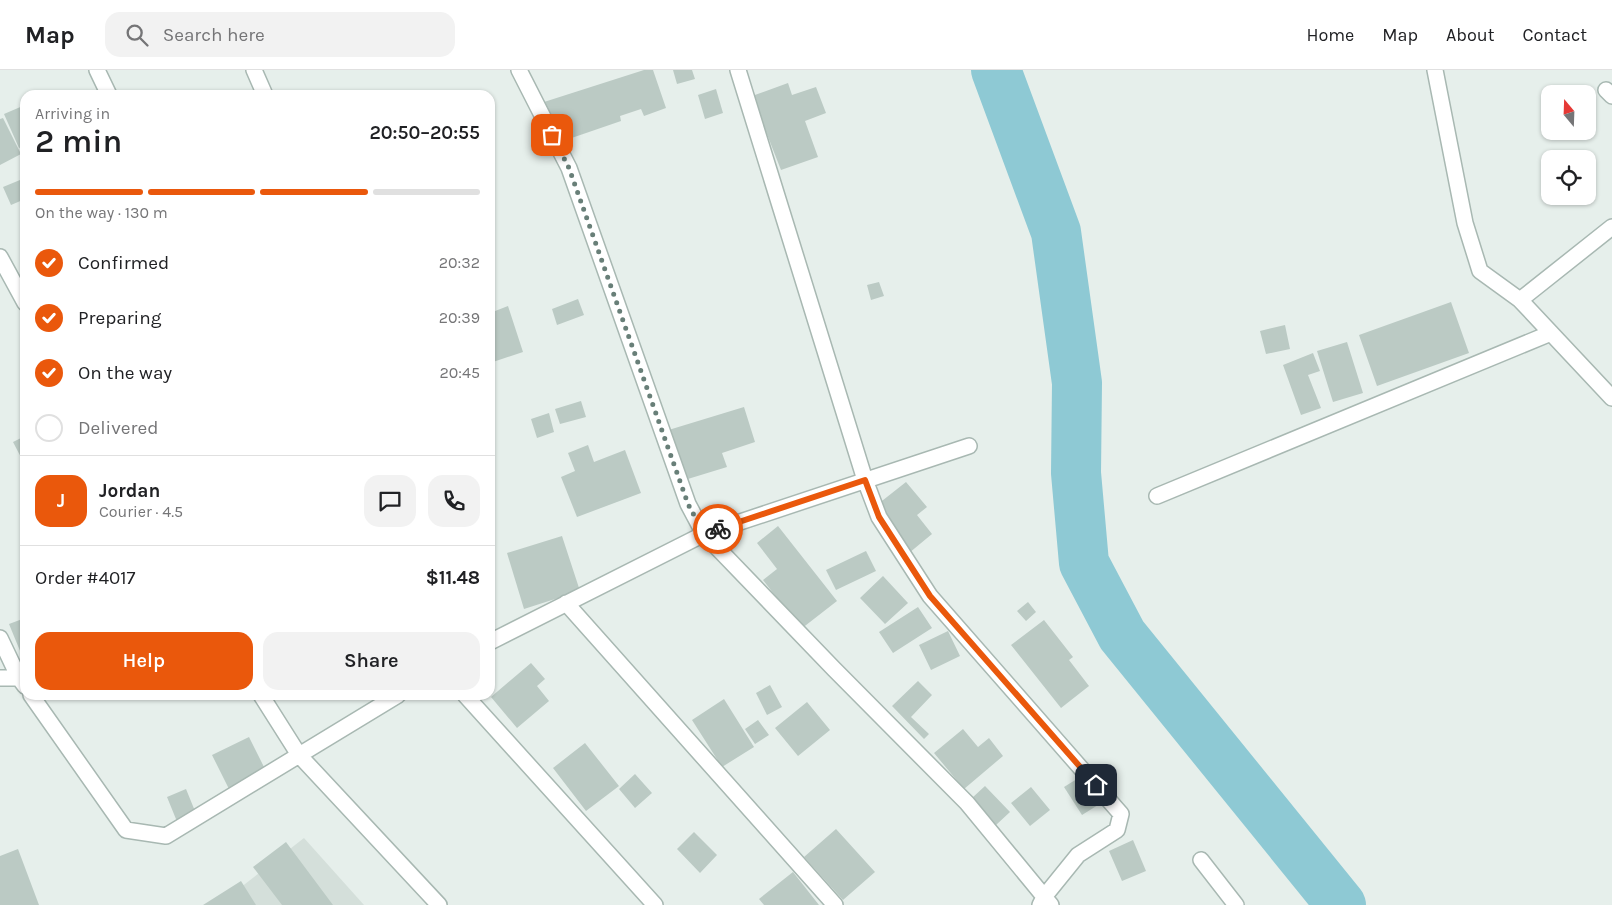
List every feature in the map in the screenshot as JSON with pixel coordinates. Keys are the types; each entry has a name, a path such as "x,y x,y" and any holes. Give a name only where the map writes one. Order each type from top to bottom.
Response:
{"street":[{"path":"97,70 107,90"},
{"path":"254,70 263,90"},
{"path":"519,70 569,168 688,504 704,534 966,803 1045,902 1078,855 1117,830 1121,814 930,596 879,517 865,480 738,70"},
{"path":"1435,70 1465,224 1480,272 1520,300 1612,398"},
{"path":"1520,300 1612,227"},
{"path":"0,257 20,294"},
{"path":"1157,496 1551,333"},
{"path":"495,639 704,534 969,446"},
{"path":"566,603 835,905"},
{"path":"0,638 20,678"},
{"path":"0,678 20,682"},
{"path":"35,700 126,830 166,836 390,700"},
{"path":"264,700 300,755 440,905"},
{"path":"469,700 656,905"},
{"path":"1201,860 1236,905"}],"shaded area":[{"path":"304,838 364,905 218,905"}],"building":[{"path":"644,70 653,70 666,108 644,116 641,109 620,116 621,121 557,143 544,102"},
{"path":"673,70 692,70 695,79 677,84"},
{"path":"788,83 792,95 816,87 826,113 805,121 818,157 781,170 752,96"},
{"path":"716,89 723,113 705,119 698,95"},
{"path":"20,107 20,148 19,148 4,114"},
{"path":"3,118 20,155 0,165 0,119"},
{"path":"20,180 20,201 11,205 3,187"},
{"path":"879,282 884,296 871,300 867,285"},
{"path":"578,299 584,315 557,325 552,309"},
{"path":"1451,302 1469,353 1377,386 1359,335"},
{"path":"508,306 523,352 495,361 495,311"},
{"path":"1285,325 1290,349 1266,354 1260,331"},
{"path":"1347,342 1363,393 1333,402 1317,351"},
{"path":"1313,353 1320,371 1308,375 1321,408 1301,415 1283,365"},
{"path":"581,401 586,417 560,424 555,409"},
{"path":"744,407 755,442 722,453 727,467 678,482 662,432"},
{"path":"549,413 554,432 537,438 531,419"},
{"path":"20,438 20,455 13,442"},
{"path":"588,445 594,462 625,450 641,493 577,517 561,477 575,471 568,453"},
{"path":"906,482 927,507 917,515 932,534 909,553 873,508"},
{"path":"778,526 837,601 801,629 763,580 777,569 757,543"},
{"path":"562,536 580,591 524,609 507,553"},
{"path":"866,551 876,571 836,590 826,570"},
{"path":"883,576 908,603 885,624 860,598"},
{"path":"1028,602 1036,612 1026,621 1017,611"},
{"path":"918,607 932,628 893,653 879,632"},
{"path":"20,620 20,651 9,624"},
{"path":"1044,620 1073,657 1069,660 1089,686 1061,708 1011,645"},
{"path":"948,631 960,656 931,670 919,645"},
{"path":"531,663 545,679 537,686 549,701 517,728 494,700 495,694"},
{"path":"918,681 932,695 911,717 929,734 924,739 892,706"},
{"path":"770,685 782,707 767,715 756,693"},
{"path":"724,699 754,747 722,767 692,720"},
{"path":"807,702 830,730 798,756 775,728"},
{"path":"758,720 769,735 755,744 745,729"},
{"path":"963,729 978,747 989,738 1003,756 964,789 934,753"},
{"path":"249,737 267,773 230,791 212,755"},
{"path":"585,743 619,786 586,811 553,768"},
{"path":"635,774 652,793 635,808 619,789"},
{"path":"1080,777 1098,805 1082,815 1064,787"},
{"path":"985,786 1010,812 996,825 972,798"},
{"path":"1031,787 1050,810 1030,826 1011,803"},
{"path":"186,789 197,816 178,824 167,797"},
{"path":"836,829 875,872 843,900 804,857"},
{"path":"694,832 717,855 700,873 677,849"},
{"path":"1133,840 1146,871 1122,881 1109,851"},
{"path":"286,842 333,905 282,905 253,867"},
{"path":"18,849 39,905 0,905 0,856"},
{"path":"793,872 819,905 764,905 759,899"},
{"path":"241,881 256,905 203,905"}],"waterway":[{"path":"996,70 1056,232 1077,383 1076,473 1084,563 1122,635 1341,905"}],"way so far":[{"path":"552,135 569,168 688,504 704,534 718,529"}],"route":[{"path":"718,529 865,480 879,517 930,596 1096,785"}]}
